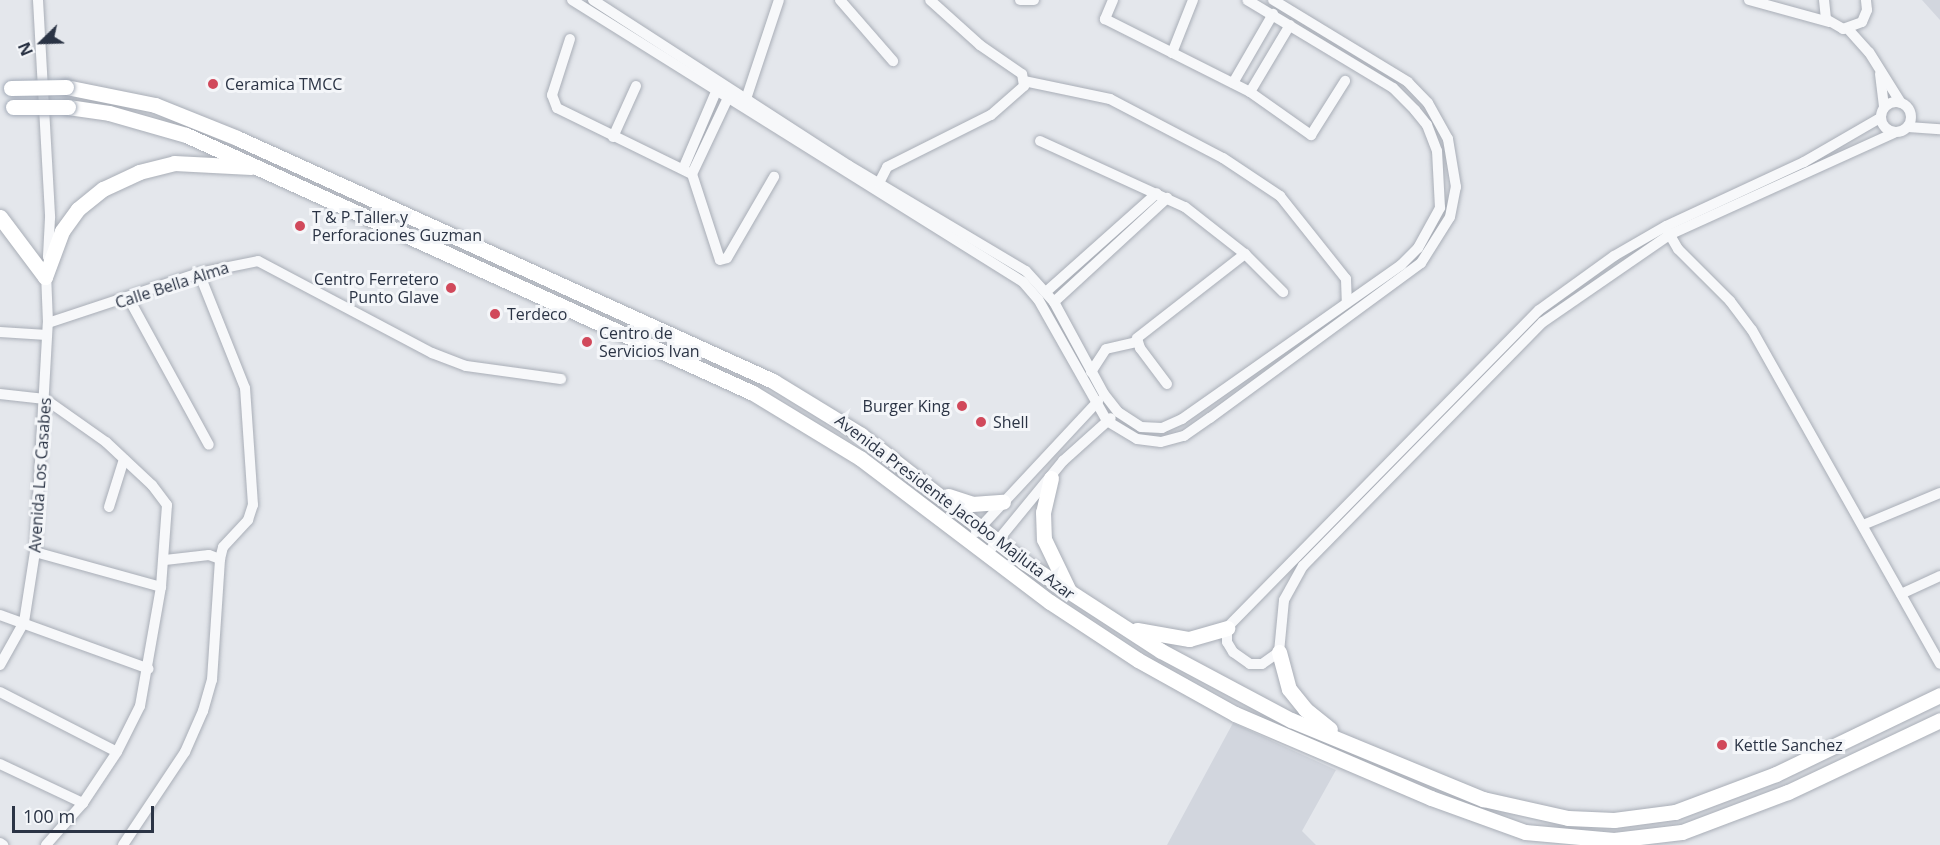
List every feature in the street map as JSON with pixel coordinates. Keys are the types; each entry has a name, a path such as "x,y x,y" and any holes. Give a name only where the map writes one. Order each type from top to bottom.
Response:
{"main road":[{"name":"Avenida Presidente Jacobo Majluta Azar","path":"6,88 66,87 155,105 237,138 773,381 830,414 1071,594 1161,651 1291,720 1342,739 1483,799 1568,818 1614,820 1675,812 1714,800 1940,695"},
{"name":"Avenida Presidente Jacobo Majluta Azar","path":"6,107 68,107 147,122 261,168 753,393 826,435 986,555 1138,660 1235,714 1431,798 1525,832 1568,838 1642,842 1722,820 1940,720"},
{"path":"45,277 62,231 78,209 103,189 139,172 174,163 261,168"},
{"path":"0,217 45,277"},
{"path":"1051,478 1043,513 1044,539 1071,594"},
{"path":"932,489 972,504 1003,502"},
{"path":"1124,626 1168,638 1189,639 1227,628"},
{"path":"1279,652 1289,689 1296,699 1342,739"}],"street":[{"name":"Avenida Los Casabes","path":"0,665 24,622 35,552 45,399 48,323 45,277 50,218 38,0"},
{"path":"572,0 718,87 746,99 879,183 997,251 1047,291 1104,394 1118,411 1141,427 1162,428 1182,419 1401,265 1431,226 1440,208 1437,152 1427,125 1393,88 1247,0"},
{"path":"593,0 718,87 727,100 1023,282 1038,299 1095,404 1107,421 1137,440 1161,442 1184,436 1421,263 1450,218 1456,186 1449,139 1428,103 1408,82 1274,0"},
{"path":"746,99 779,0"},
{"path":"840,0 893,61"},
{"path":"879,183 887,167 1008,104 1019,94 1024,81 1022,74 980,45 930,0"},
{"path":"1020,0 1034,0"},
{"path":"1113,0 1105,19 1251,92 1311,135 1345,81"},
{"path":"1172,53 1193,0"},
{"path":"1749,0 1806,14 1848,29 1869,52 1900,103 1927,126"},
{"path":"1868,2 1863,19 1869,52"},
{"path":"1806,14 1823,3 1829,22"},
{"path":"1233,83 1272,14"},
{"path":"1848,29 1863,19"},
{"path":"1251,92 1290,25"},
{"path":"570,39 552,100 557,108 688,172"},
{"path":"1880,70 1884,127 1894,132"},
{"path":"1024,81 1110,99 1223,158 1280,196 1346,279 1347,302"},
{"path":"613,137 636,86"},
{"path":"718,87 688,172 718,258 723,260 774,177"},
{"path":"688,172 727,100"},
{"path":"1900,103 1804,162 1614,256 1539,310 1227,628 1227,642 1240,660 1262,664 1279,652 1284,600 1303,566 1542,322 1667,230 1894,132 1908,127 1927,126 1940,129"},
{"path":"1908,127 1910,113"},
{"path":"1040,141 1162,196 1245,254 1283,292"},
{"path":"1047,291 1162,196"},
{"path":"1054,302 1162,196"},
{"path":"1667,230 1752,330 1940,664"},
{"path":"1091,372 1106,349 1137,342 1142,333 1245,254"},
{"name":"Calle Bella Alma","path":"48,323 129,299 199,273 258,261 432,353 466,366 561,379"},
{"path":"123,845 185,752 203,711 212,680 220,559 224,547 248,520 254,493 245,388 199,273"},
{"path":"129,299 208,445"},
{"path":"0,332 47,335"},
{"path":"1137,342 1167,384"},
{"path":"0,394 45,399 124,459 167,505 165,560 149,669 140,706 117,752 83,803 46,845"},
{"path":"969,540 1052,447 1104,394"},
{"path":"986,555 1064,460 1118,411"},
{"path":"1052,447 1064,460"},
{"path":"109,507 124,459"},
{"path":"1863,525 1940,493"},
{"path":"35,552 161,587"},
{"path":"165,560 209,555 220,559"},
{"path":"1901,594 1940,576"},
{"path":"0,615 149,669"},
{"path":"0,692 117,752"},
{"path":"0,764 83,803"}],"shaded area":[{"path":"1922,0 1940,0 1940,20"},
{"path":"1233,723 1336,770 1302,831 1316,845 1167,845"}],"place":[{"name":"Ceramica TMCC","path":"213,84"},
{"name":"T & P Taller y Perforaciones Guzman","path":"300,226"},
{"name":"Centro Ferretero Punto Glave","path":"451,288"},
{"name":"Terdeco","path":"495,314"},
{"name":"Centro de Servicios Ivan","path":"587,342"},
{"name":"Burger King","path":"962,406"},
{"name":"Shell","path":"981,422"},
{"name":"Kettle Sanchez","path":"1722,745"}]}
